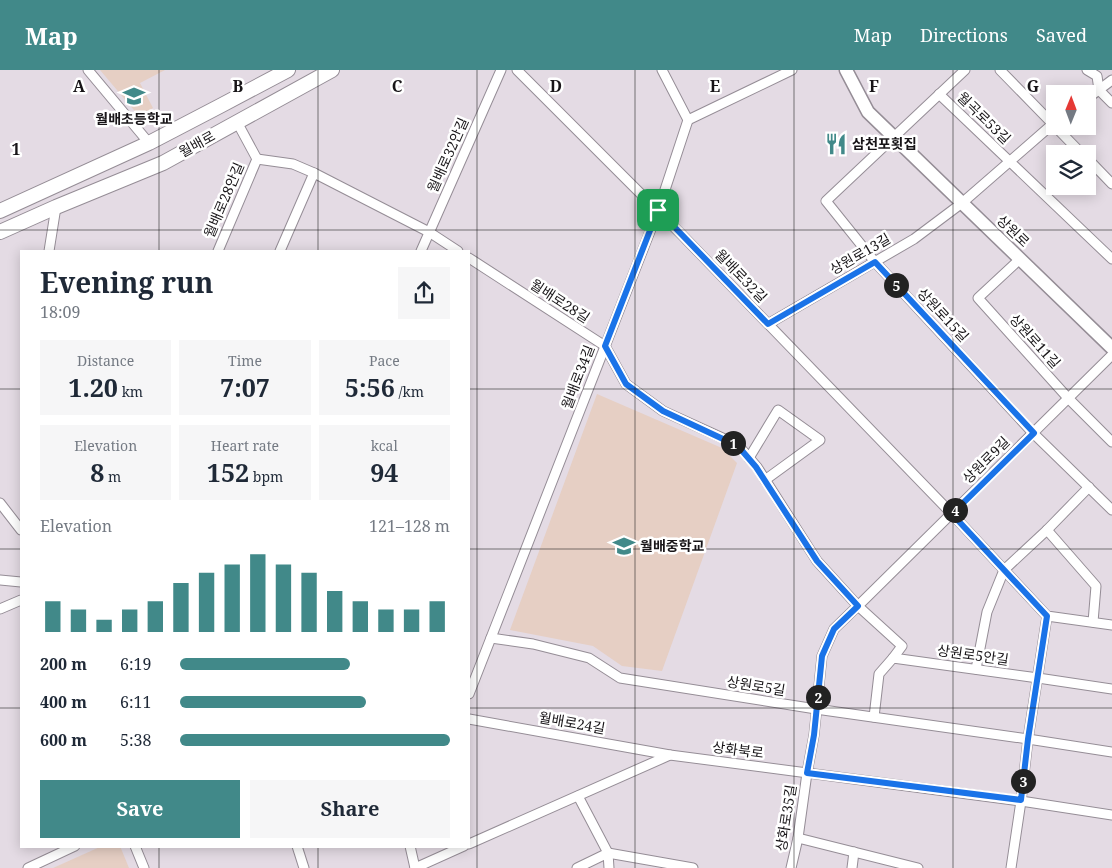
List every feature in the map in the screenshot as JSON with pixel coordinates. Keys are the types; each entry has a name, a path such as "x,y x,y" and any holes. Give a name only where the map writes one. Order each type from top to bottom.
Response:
{"main road":[{"name":"월배로","path":"0,211 149,143 288,70"},
{"name":"월배로","path":"0,232 163,163 332,70"}],"street":[{"path":"88,70 149,143"},
{"name":"월배로32안길","path":"421,250 501,70"},
{"name":"월배로32길","path":"517,70 658,210 952,514 1047,616"},
{"path":"662,70 688,120 792,70"},
{"name":"상원로","path":"846,70 868,112 1112,348"},
{"path":"893,136 965,70"},
{"path":"1000,70 1046,115"},
{"path":"1087,70 1097,76 1099,90 1112,103"},
{"path":"1096,92 1112,80"},
{"name":"월곡로53길","path":"939,94 1010,162"},
{"name":"월배로34길","path":"470,691 658,210 688,120"},
{"path":"237,122 257,160 292,164 314,173 429,232 456,250"},
{"name":"월곡로53길","path":"962,203 1046,130"},
{"path":"1065,135 1074,145"},
{"name":"상원로15길","path":"893,136 826,201 875,262 1034,433 1112,510"},
{"name":"월배로28안길","path":"218,250 257,160"},
{"path":"1010,162 1112,259"},
{"path":"1096,167 1112,184"},
{"path":"280,250 314,173"},
{"name":"상원로13길","path":"768,324 914,239 962,203"},
{"path":"50,250 56,207"},
{"name":"상원로11길","path":"1020,258 978,298 1068,398 1112,442"},
{"name":"월배로28길","path":"470,259 605,346 626,384 663,411 738,446 749,458 817,561 858,606"},
{"name":"상원로9길","path":"807,773 814,735 822,656 834,629 1112,355"},
{"path":"749,458 778,410 820,440 764,480"},
{"path":"976,670 987,612 1004,570 1089,487"},
{"path":"0,503 20,529"},
{"path":"1047,530 1096,586 1092,622"},
{"path":"0,580 20,582"},
{"path":"0,610 20,600"},
{"path":"858,606 902,646 879,674 874,717"},
{"path":"1011,868 1047,616 1112,625"},
{"name":"상원로5길","path":"491,638 533,644 589,658 620,678 816,709 1112,752"},
{"name":"상원로5안길","path":"893,658 1112,689"},
{"name":"월배로24길","path":"470,719 670,755"},
{"path":"470,844 670,755"},
{"name":"상화북로","path":"670,755 1021,800 1112,815"},
{"name":"상화로35길","path":"791,868 798,838 807,773"},
{"path":"578,796 608,854 609,868"},
{"path":"798,838 918,868"},
{"path":"28,868 71,848"},
{"path":"136,848 144,868"},
{"path":"298,848 304,868"},
{"path":"410,848 415,868 460,848"},
{"path":"852,868 854,852"},
{"path":"577,868 608,854 693,868"}],"shaded area":[{"name":"월배초등학교","path":"100,70 165,70 140,83 153,108 139,116"},
{"name":"월배중학교","path":"597,394 722,448 737,463 662,671 622,666 593,646 510,630"},
{"path":"98,848 121,848 129,868 53,868"}],"place":[{"name":"월배초등학교","path":"134,96"},
{"name":"삼천포횟집","path":"836,144"},
{"name":"월배중학교","path":"624,546"}],"route":[{"path":"658,210 768,324 875,262 1034,433 952,514 1047,616 1028,739 1021,800 807,773 814,735 822,656 834,629 858,606 817,561 756,467 738,446 663,411 626,384 605,346 658,210"}]}
